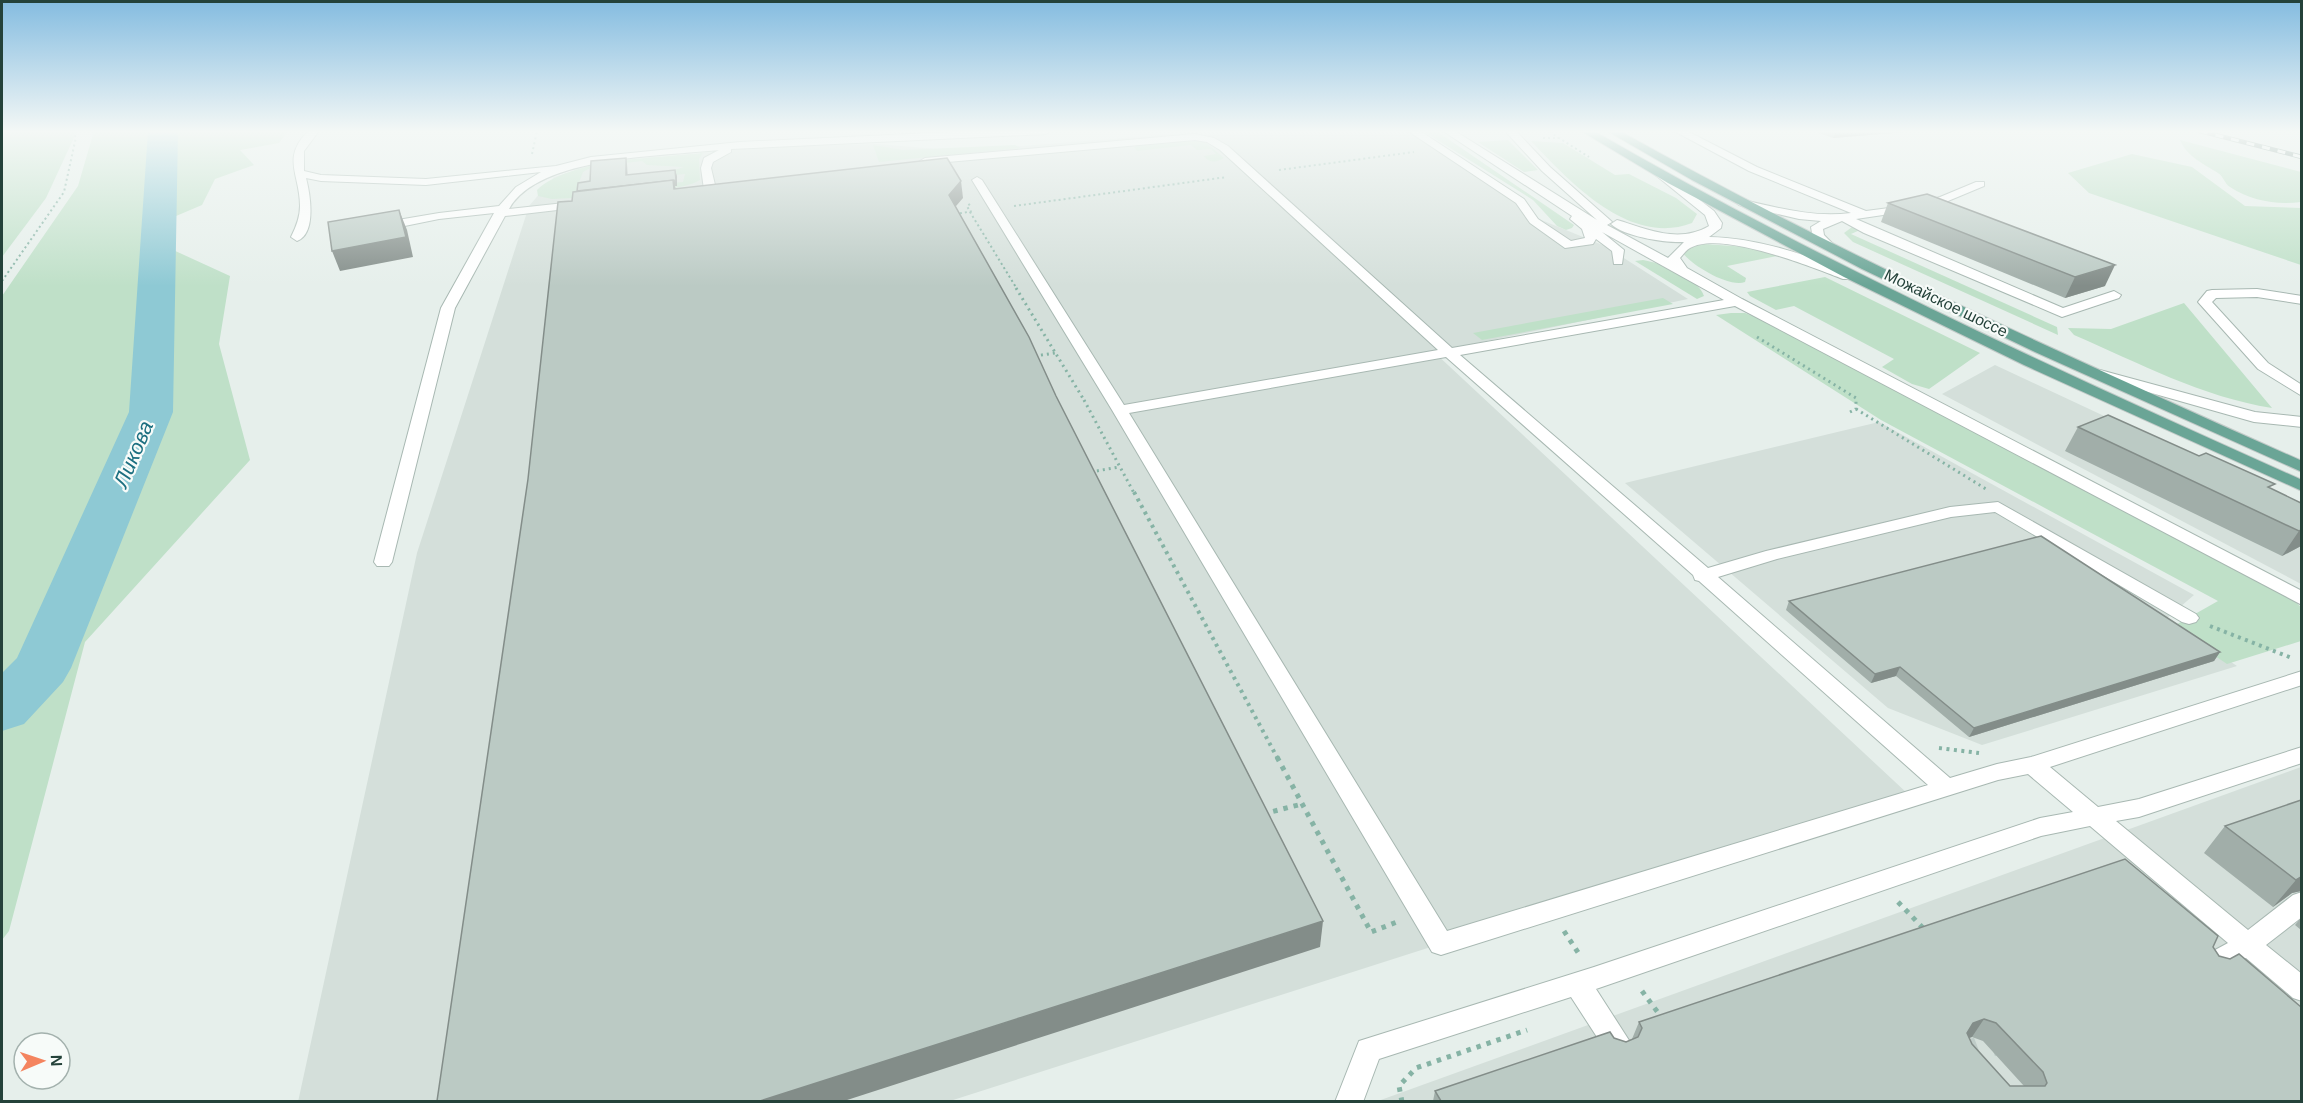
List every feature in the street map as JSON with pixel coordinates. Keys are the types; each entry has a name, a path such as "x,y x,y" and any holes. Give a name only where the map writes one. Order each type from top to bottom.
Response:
{"main road":[{"name":"Можайское шоссе","path":"1676,182 1859,279 2034,363 2301,486"},
{"name":"Можайское шоссе","path":"1706,182 1828,246 2091,371 2301,467"}],"street":[{"path":"297,237 306,214 301,182"},
{"path":"383,562 448,309 502,211 520,189 532,182"},
{"path":"708,182 709,189"},
{"path":"979,182 1120,410 1441,944 1997,772 2032,765 2301,678"},
{"path":"1261,182 1450,354 1615,496 1702,576 1911,759 1947,788"},
{"path":"1491,182 1520,201 1534,221 1569,245 1589,241 1592,237 1587,227"},
{"path":"1525,182 1618,250 1618,261"},
{"path":"1561,182 1628,240"},
{"path":"1597,214 1627,228 1666,237 1692,237 1715,228 1716,223 1710,213 1670,182"},
{"path":"1788,182 1864,213"},
{"path":"1743,203 1799,216 1840,217 1913,207 1944,199 1980,184"},
{"path":"1553,201 1628,240 1737,302 2301,599"},
{"path":"363,230 439,216 597,202"},
{"path":"1828,246 1818,236 1817,227 1840,217 2062,312 2114,295"},
{"path":"1683,272 1674,258 1682,248 1705,242 1733,241 1773,249 1859,279"},
{"path":"2301,300 2264,293 2239,292 2212,294 2205,302 2263,366 2301,392"},
{"path":"1120,410 1737,302"},
{"path":"2091,371 2254,417 2301,422"},
{"path":"1702,576 1772,555 1950,512 1998,507 2189,618"},
{"path":"1349,1101 1370,1050 2040,827 2139,808 2301,755"},
{"path":"2032,765 2301,990"},
{"path":"2213,964 2247,945 2301,902"},
{"path":"1577,983 1618,1046"}],"path":[{"path":"2,281 64,192 66,182"},
{"path":"951,214 1188,182"},
{"path":"1747,332 1856,398 1856,409 1848,413"},
{"path":"1030,357 1055,353"},
{"path":"1084,400 1371,932 1422,913"},
{"path":"1085,473 1119,467"},
{"path":"2189,618 2301,662"},
{"path":"1256,815 1302,804"},
{"path":"1887,906 1908,899"},
{"path":"1898,902 1926,931"},
{"path":"1593,1007 1653,987"},
{"path":"1642,991 1669,1028"},
{"path":"1401,1101 1399,1086 1416,1068 1537,1026"}],"shaded area":[{"path":"549,182 1484,182 1539,219 1605,246 1688,299 1434,352 1908,794 950,1101 298,1102 417,553 529,206"},
{"path":"1995,365 2301,508 2301,584 1942,394"},
{"path":"1879,422 2194,595 2166,619 2237,666 1982,745 1888,708 1625,483"},
{"path":"2301,767 2301,1101 1378,1102 1378,1101"}],"green space":[{"path":"2,182 53,182 46,198 2,257"},
{"path":"79,182 213,182 202,205 169,219 155,239 171,249 230,276 219,344 250,460 85,642 9,931 2,940 2,296"},
{"path":"547,182 579,182 573,198 552,199 538,196 537,190"},
{"path":"677,182 694,182 674,188 647,185"},
{"path":"1505,182 1512,182 1574,225 1566,230 1557,226 1533,200"},
{"path":"1573,182 1646,182 1676,198 1697,214 1692,223 1669,228 1646,226 1624,218"},
{"path":"2078,182 2213,182 2245,206 2301,208 2301,265 2089,193"},
{"path":"2226,182 2301,182 2301,202 2264,201 2238,192"},
{"path":"1852,227 1860,230 1851,234 2057,327 2058,335 1853,242 1844,233"},
{"path":"1704,244 1748,247 1777,256 1727,266 1746,278 1745,282 1730,282 1702,269 1682,252"},
{"path":"1643,260 1660,264 1687,277 1704,296 1697,299 1635,261"},
{"path":"1825,277 1980,353 1929,389 1912,384 1882,367 1894,359 1794,306 1776,310 1750,296 1747,292"},
{"path":"1663,298 1673,304 1482,340 1473,333"},
{"path":"2184,303 2272,408 2221,396 2171,378 2074,335 2068,328 2111,329"},
{"path":"1745,313 1760,319 2291,598 2301,607 2301,641 2227,664 2172,627 2218,601 1881,420 1716,315"}],"building":[{"path":"581,182 654,182 577,191 578,183"},
{"path":"652,182 673,182 674,189 731,182 960,182 949,195 1029,337 1056,396 1323,921 760,1101 437,1101 528,479 558,202 572,201 573,192"},
{"path":"1927,194 2115,265 2075,277 1888,203"},
{"path":"399,210 406,237 332,251 328,222"},
{"path":"2108,415 2199,456 2206,453 2275,484 2268,487 2301,503 2301,530 2078,427"},
{"path":"2041,536 2220,652 1974,728 1900,667 1875,674 1789,601"},
{"path":"2301,800 2301,877 2296,880 2225,826"},
{"path":"2125,859 2218,936 2213,947 2219,956 2230,959 2239,954 2301,1007 2301,1101 1441,1101 1435,1091 1610,1032 1614,1038 1626,1042 1638,1037 1642,1028 1639,1022","holes":["1984,1019 1996,1023 2043,1072 2047,1083 2045,1086 2010,1086 1972,1044 1967,1033 1973,1023"]}],"waterway":[{"name":"Ликова","path":"2,709 42,668 151,412 161,182"}],"tunnel":[{"path":"1955,1058 2008,1038"}]}
